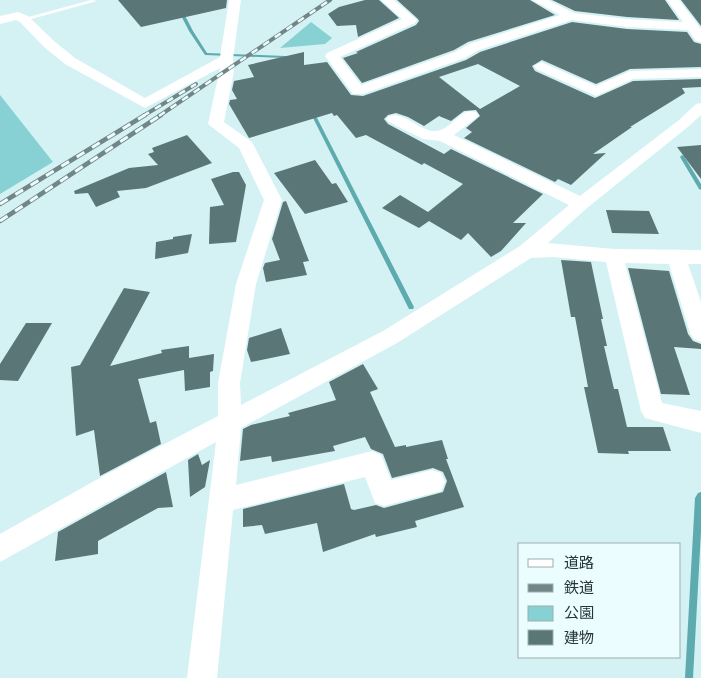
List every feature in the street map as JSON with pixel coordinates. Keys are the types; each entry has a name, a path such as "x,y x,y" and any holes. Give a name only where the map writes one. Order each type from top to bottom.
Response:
{"street":[{"path":"202,678 230,423 229,383 246,284 273,200 246,145 216,124 227,71 226,59 235,0"},
{"path":"387,0 411,20 332,56 358,90 460,55 474,47 571,16"},
{"path":"538,0 571,16 627,24 693,22"},
{"path":"673,0 693,22 701,38"},
{"path":"0,20 18,16 24,19 49,44 70,61 145,104 226,59"},
{"path":"541,66 596,92 630,75 701,73"},
{"path":"0,549 114,484 390,337 527,251 581,204 684,124 701,107"},
{"path":"443,136 471,115"},
{"path":"394,119 429,136 443,136 581,204"},
{"path":"527,251 553,250 614,256 701,257"},
{"path":"614,256 653,411 701,422"},
{"path":"676,257 701,333"},
{"path":"221,501 372,463 384,494 432,482"}],"lane":[{"path":"24,19 94,2"}],"green space":[{"path":"311,22 332,38 325,44 280,48"},
{"path":"0,95 53,162 0,194"}],"building":[{"path":"118,0 227,0 226,8 141,27"},
{"path":"365,0 379,0 399,18 358,37 356,25 337,26 328,14 339,7"},
{"path":"397,0 530,0 555,15 468,42 454,50 362,83 343,58 358,53 356,52 416,25 419,21"},
{"path":"552,0 665,0 679,20 575,11"},
{"path":"681,0 701,0 701,26"},
{"path":"572,22 627,29 687,32 694,42 701,44 701,67 630,69 596,84 542,60 532,66 535,71 595,98 633,81 701,79 701,87 682,88 685,93 630,127 632,127 593,154 606,153 571,185 558,179 555,182 464,138 472,132 466,128 480,116 476,110 464,111 451,121 439,116 424,126 396,113 388,115 384,119 388,124 444,154 451,149 543,194 513,223 526,223 501,251 491,257 468,233 461,240 429,221 419,228 382,208 400,195 428,212 463,184 424,163 422,165 366,135 356,138 337,115 334,116 332,113 249,138 229,104 230,100 237,99 232,90 234,81 254,77 248,65 304,52 304,65 327,62 351,95 363,96 466,60 480,52","holes":["478,64 520,86 480,109 439,77"]},
{"path":"187,135 212,163 146,188 117,191 120,197 96,207 88,193 75,194 74,191 129,168 158,165 148,154 154,152 152,148"},
{"path":"701,145 701,179 677,147"},
{"path":"315,160 332,184 336,183 348,202 305,214 274,173"},
{"path":"239,172 246,185 236,242 209,244 210,207 224,205 211,179"},
{"path":"286,201 309,261 303,262 307,275 266,282 263,268 265,263 280,260 272,239 283,202"},
{"path":"606,210 649,211 659,234 612,233"},
{"path":"192,234 188,253 155,259 156,242"},
{"path":"561,260 591,262 603,319 601,319 607,346 604,346 614,389 618,389 627,427 663,427 671,451 628,451 629,454 598,453 584,387 588,387 575,317 571,317"},
{"path":"628,268 669,271 688,334 693,341 701,344 701,349 674,347 690,395 661,394"},
{"path":"124,288 150,292 110,366 162,353 161,350 189,346 189,358 214,354 213,371 210,372 210,387 185,391 184,370 138,379 150,423 156,421 161,444 100,476 94,430 76,436 71,367 80,365"},
{"path":"26,323 52,323 18,381 0,380 0,364"},
{"path":"281,328 290,354 251,362 247,350 249,338"},
{"path":"363,364 378,389 370,392 395,447 406,445 406,447 442,440 448,459 446,459 464,507 415,521 417,527 376,537 375,534 323,552 317,523 265,534 262,525 243,527 243,509 344,484 351,509 354,510 376,505 384,508 443,492 447,481 443,472 433,468 392,478 383,454 371,449 365,437 333,446 335,451 272,462 271,456 240,461 243,429 251,425 290,416 288,413 336,400 329,382"},
{"path":"198,454 202,465 210,460 205,487 190,497 188,460"},
{"path":"166,472 173,507 158,508 98,541 98,554 55,561 58,532"}],"waterway":[{"path":"175,0 191,31 206,54 285,57 288,63"},
{"path":"312,112 411,307"},
{"path":"682,157 701,188"},
{"path":"689,678 699,498 701,496"}],"railway":[{"path":"159,116 330,0"},
{"path":"143,116 196,84"},
{"path":"0,204 145,115"},
{"path":"0,221 161,115"}]}
